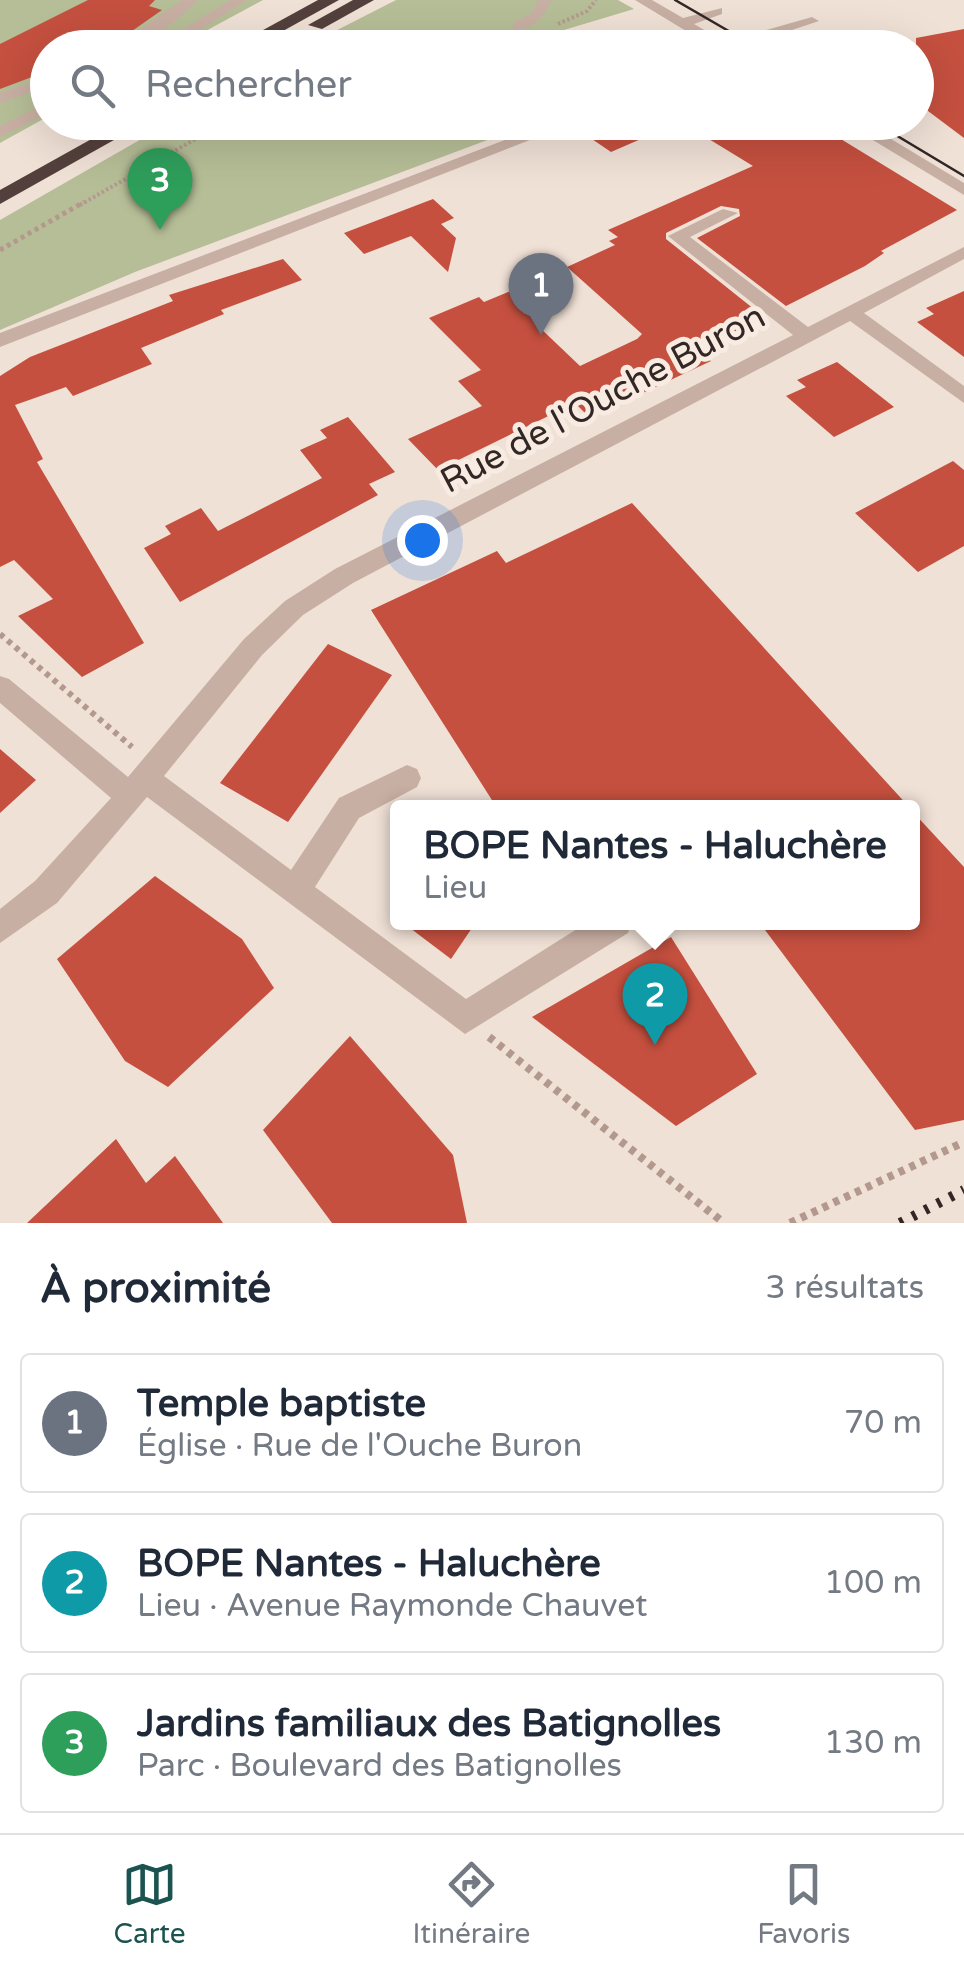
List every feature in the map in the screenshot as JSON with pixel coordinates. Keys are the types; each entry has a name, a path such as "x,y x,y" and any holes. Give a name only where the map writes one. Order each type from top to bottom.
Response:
{"highway":[{"path":"272,30 330,0"},
{"path":"308,30 366,0"},
{"path":"0,175 65,140"},
{"path":"0,198 105,140"}],"street":[{"path":"152,30 190,0"},
{"path":"190,30 240,0"},
{"path":"518,26 538,16 545,0"},
{"path":"642,0 696,30"},
{"path":"684,23 717,11"},
{"path":"782,30 812,21"},
{"path":"0,98 30,87"},
{"path":"0,132 30,117"},
{"path":"0,340 521,140"},
{"path":"881,140 964,190"},
{"path":"730,213 677,236 805,335"},
{"name":"Rue de l'Ouche Buron","path":"0,928 46,892 146,782 253,647 294,608 344,576 647,422 964,252"},
{"path":"851,313 964,396"},
{"path":"0,687 146,782 465,1018 604,930"},
{"path":"296,891 350,808 407,778"}],"path":[{"path":"0,250 193,140"},
{"path":"0,634 106,728 146,782"},
{"path":"465,1018 724,1223"},
{"path":"790,1223 964,1142"}],"green space":[{"path":"0,0 263,0 207,30 30,30 30,126 0,143"},
{"path":"396,0 618,0 634,9 564,30 337,30"},
{"path":"140,140 488,140 135,272 0,330 0,220"}],"building":[{"path":"88,0 155,0 149,6 162,10 133,30 30,30 30,78 0,89 0,44"},
{"path":"964,29 964,138 934,116 934,35"},
{"path":"593,140 639,140 611,152"},
{"path":"710,140 842,140 957,210 881,251 884,253 865,266 786,306 697,238 740,216 739,209 721,206 666,233 666,239 764,317 697,350 711,361 587,415 575,403 438,470 408,439 482,406 458,381 481,370 429,318 479,297 484,302 513,290 548,320 537,325 580,366 642,334 567,267 615,245 609,241 618,237 608,230 753,166"},
{"path":"433,199 454,218 441,224 456,238 448,272 411,236 364,254 344,233"},
{"path":"283,259 302,280 221,310 224,314 141,348 152,364 73,396 66,387 15,405 43,459 37,462 144,643 82,677 18,616 53,599 14,560 0,567 0,376 30,357 173,301 169,295"},
{"path":"964,291 964,357 917,322 934,314 926,308"},
{"path":"837,362 894,407 834,437 786,396 806,387 797,380"},
{"path":"348,417 395,472 369,484 378,495 180,602 144,548 171,534 165,526 201,508 218,531 322,478 300,450 327,438 320,430"},
{"path":"953,461 964,470 964,546 918,572 855,513"},
{"path":"632,503 903,800 492,800 371,610 497,551 506,563"},
{"path":"328,644 392,675 288,822 220,783"},
{"path":"0,749 36,780 0,813"},
{"path":"920,820 964,867 964,1120 915,1130 765,930 920,930"},
{"path":"155,876 242,939 274,988 168,1087 125,1061 57,959"},
{"path":"413,930 471,930 451,959"},
{"path":"671,937 757,1074 676,1126 532,1017"},
{"path":"350,1036 453,1155 467,1223 332,1223 263,1130"},
{"path":"116,1139 146,1183 175,1156 223,1223 27,1223"}],"tram line":[{"path":"675,0 727,30"},
{"path":"904,140 964,176"}],"railway":[{"path":"900,1223 964,1190"}],"place":[{"name":"Jardins familiaux des Batignolles","path":"160,230"},
{"name":"Temple baptiste","path":"541,335"},
{"name":"BOPE Nantes - Haluchère","path":"655,1045"}]}
